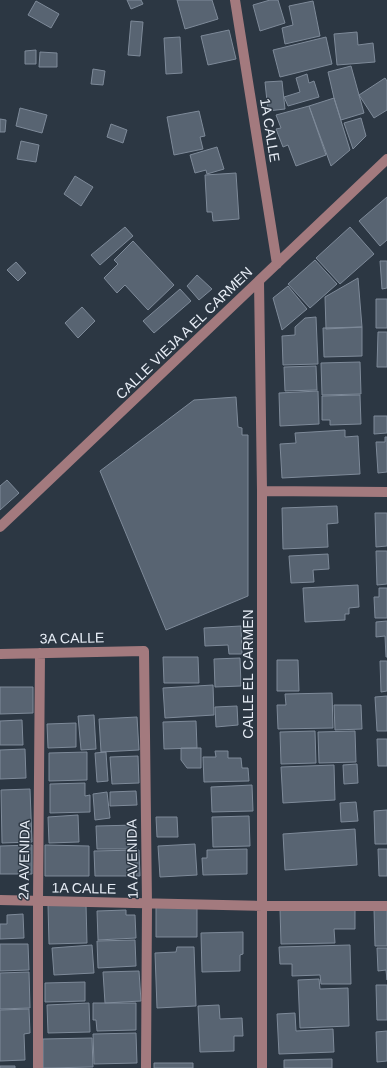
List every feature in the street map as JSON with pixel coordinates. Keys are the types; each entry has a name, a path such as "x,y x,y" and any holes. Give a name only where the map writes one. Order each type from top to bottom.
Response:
{"street":[{"name":"1A CALLE","path":"235,0 277,264"},
{"name":"CALLE VIEJA A EL CARMEN","path":"0,528 387,159"},
{"name":"CALLE EL CARMEN","path":"259,281 262,491 262,1068"},
{"path":"262,491 387,492"},
{"name":"3A CALLE","path":"0,654 144,651"},
{"name":"1A AVENIDA","path":"144,651 147,904 146,1068"},
{"name":"2A AVENIDA","path":"38,1068 40,653"},
{"name":"1A CALLE","path":"0,900 262,906 387,906"}],"building":[{"path":"127,0 141,0 143,4 131,9"},
{"path":"177,0 212,0 218,19 185,29"},
{"path":"270,0 278,0 285,23 260,31 253,5"},
{"path":"36,1 59,14 51,28 28,15"},
{"path":"313,1 320,36 285,44 282,28 293,25 289,6"},
{"path":"131,21 143,22 140,56 128,55"},
{"path":"229,30 236,59 208,65 201,36"},
{"path":"357,32 358,45 373,43 375,62 337,65 334,34"},
{"path":"180,37 182,73 166,74 164,38"},
{"path":"326,37 332,64 280,77 273,50"},
{"path":"36,50 36,64 25,64 25,51"},
{"path":"40,52 57,53 57,67 39,67"},
{"path":"351,66 364,113 341,120 328,72"},
{"path":"93,69 105,71 103,85 91,84"},
{"path":"307,74 309,83 314,81 319,97 288,106 284,97 300,92 296,78"},
{"path":"385,78 387,81 387,110 374,118 359,95"},
{"path":"282,81 285,109 268,111 265,82"},
{"path":"334,98 350,150 331,166 309,106"},
{"path":"309,106 326,155 296,166 288,145 283,147 276,129 281,128 276,115"},
{"path":"20,108 47,115 42,133 16,126"},
{"path":"199,111 205,136 200,137 203,149 174,155 167,117"},
{"path":"361,118 366,136 353,149 344,123"},
{"path":"0,119 6,120 5,132 0,132"},
{"path":"111,124 127,130 123,143 107,137"},
{"path":"21,141 39,145 36,162 17,159"},
{"path":"217,147 224,169 207,174 206,170 195,173 190,155"},
{"path":"236,173 239,219 213,221 212,212 207,212 205,175"},
{"path":"75,176 93,187 81,206 64,194"},
{"path":"387,197 387,240 380,246 359,221"},
{"path":"125,227 133,236 100,265 91,255"},
{"path":"350,227 374,254 340,284 316,258"},
{"path":"133,241 174,285 148,310 125,285 117,293 104,278 118,264 114,260"},
{"path":"315,260 337,284 310,308 288,284"},
{"path":"380,261 387,261 387,288 382,289"},
{"path":"16,262 26,273 18,281 7,270"},
{"path":"197,275 212,289 199,300 187,286"},
{"path":"358,278 362,327 326,329 325,297"},
{"path":"288,286 307,309 282,330 273,298"},
{"path":"180,289 191,301 154,333 143,321"},
{"path":"376,299 387,299 387,328 376,328"},
{"path":"82,307 95,321 78,338 65,323"},
{"path":"316,317 318,364 283,365 282,336 295,335 295,327 305,318"},
{"path":"362,327 362,356 324,357 323,328"},
{"path":"378,332 387,332 387,367 377,367"},
{"path":"360,362 361,394 322,395 321,363"},
{"path":"316,366 317,390 285,391 284,367"},
{"path":"318,391 319,424 280,426 279,393"},
{"path":"360,395 361,424 330,425 330,420 322,420 322,396"},
{"path":"236,397 238,427 242,428 242,435 248,435 248,596 166,630 100,471 194,400"},
{"path":"374,416 387,416 387,433 374,434"},
{"path":"345,430 345,437 358,436 360,474 282,478 280,444 296,443 295,433"},
{"path":"385,437 387,437 387,472 378,473 376,442 385,442"},
{"path":"7,480 19,493 0,510 0,486"},
{"path":"337,506 338,523 327,524 328,547 283,549 282,508"},
{"path":"375,513 387,513 387,546 376,547"},
{"path":"376,551 387,551 387,584 377,585"},
{"path":"328,554 329,569 313,570 314,582 291,583 289,556"},
{"path":"358,585 359,607 349,608 349,614 345,614 345,620 305,622 303,588"},
{"path":"379,588 387,588 387,618 375,618 374,597 379,597"},
{"path":"387,621 386,657 385,636 376,637 376,622"},
{"path":"241,626 242,654 229,654 228,645 205,646 204,628"},
{"path":"163,657 198,657 199,683 164,683"},
{"path":"240,658 241,686 215,687 214,659"},
{"path":"277,660 298,660 299,691 277,691"},
{"path":"380,661 387,661 387,691 381,692"},
{"path":"213,685 214,715 165,718 163,688"},
{"path":"0,687 33,687 33,713 0,714"},
{"path":"332,693 333,728 278,729 277,705 286,705 285,694"},
{"path":"387,696 387,731 377,731 375,697"},
{"path":"334,705 361,705 362,729 335,730"},
{"path":"237,706 238,725 216,727 215,707"},
{"path":"94,715 96,749 81,750 78,716"},
{"path":"137,717 139,750 101,752 99,719"},
{"path":"22,720 23,745 0,745 0,721"},
{"path":"196,721 197,748 164,749 163,722"},
{"path":"76,723 76,747 48,748 47,724"},
{"path":"315,731 316,763 281,764 280,732"},
{"path":"355,731 356,762 319,763 318,732"},
{"path":"377,739 387,739 387,766 378,766"},
{"path":"181,748 201,748 201,768 187,768 181,760"},
{"path":"25,749 26,778 0,779 0,750"},
{"path":"215,751 228,751 228,758 241,758 242,768 248,768 249,781 204,782 203,757 216,757"},
{"path":"87,752 87,780 49,781 49,753"},
{"path":"106,752 108,781 97,782 95,753"},
{"path":"138,756 139,783 112,784 110,757"},
{"path":"357,764 358,783 344,784 343,765"},
{"path":"334,765 335,800 283,803 281,767"},
{"path":"85,783 85,796 90,795 90,812 50,813 50,784"},
{"path":"252,785 253,811 212,812 211,787"},
{"path":"30,789 32,842 2,843 1,790"},
{"path":"136,791 137,805 110,806 110,792"},
{"path":"107,792 110,818 95,820 93,794"},
{"path":"356,802 358,821 341,822 340,803"},
{"path":"387,810 387,844 375,844 374,811"},
{"path":"78,815 79,842 49,843 48,817"},
{"path":"249,816 250,846 213,847 212,817"},
{"path":"156,817 177,817 178,837 157,837"},
{"path":"136,825 136,849 97,849 96,826"},
{"path":"355,829 357,865 285,870 283,834"},
{"path":"195,844 197,875 160,877 158,846"},
{"path":"32,845 32,874 0,874 0,846"},
{"path":"45,845 89,846 89,876 45,876"},
{"path":"247,849 247,874 203,875 202,858 207,858 207,850"},
{"path":"378,849 387,849 387,876 379,876"},
{"path":"139,850 140,876 95,876 94,851"},
{"path":"86,904 87,943 49,944 48,905"},
{"path":"156,905 197,905 197,937 156,937"},
{"path":"355,907 355,929 334,929 335,943 281,944 280,909"},
{"path":"387,908 387,946 375,946 374,909"},
{"path":"126,910 126,915 135,915 136,938 98,940 97,911"},
{"path":"23,914 24,938 0,939 0,924 7,924 7,915"},
{"path":"243,932 243,954 240,955 240,971 202,972 201,933"},
{"path":"135,940 136,966 98,968 97,941"},
{"path":"0,944 28,944 29,970 0,971"},
{"path":"92,945 94,973 54,975 52,948"},
{"path":"350,945 351,984 321,984 320,975 292,976 292,964 280,964 279,947"},
{"path":"177,947 194,947 196,1006 157,1008 155,953 176,952"},
{"path":"377,948 387,948 387,980 386,970 378,971"},
{"path":"139,971 141,1001 105,1003 103,972"},
{"path":"29,972 30,1008 0,1009 0,973"},
{"path":"319,979 320,989 348,988 349,1026 300,1028 298,980"},
{"path":"85,982 85,1001 45,1002 45,983"},
{"path":"376,985 387,985 387,1020 377,1020"},
{"path":"89,1003 90,1032 48,1033 47,1005"},
{"path":"93,1003 136,1003 136,1030 97,1031 96,1020 93,1020"},
{"path":"219,1005 220,1019 242,1018 243,1036 234,1036 234,1051 200,1052 198,1006"},
{"path":"29,1009 30,1033 24,1034 25,1060 0,1061 0,1010"},
{"path":"295,1013 296,1031 333,1029 334,1052 279,1054 277,1014"},
{"path":"387,1031 387,1061 377,1062 376,1032"},
{"path":"136,1033 137,1063 94,1064 93,1034"},
{"path":"92,1038 93,1067 43,1068 43,1039"},
{"path":"332,1059 332,1068 284,1068 284,1060"},
{"path":"154,1063 193,1063 193,1068 154,1068"},
{"path":"0,1066 15,1066 15,1068 0,1068"}]}
